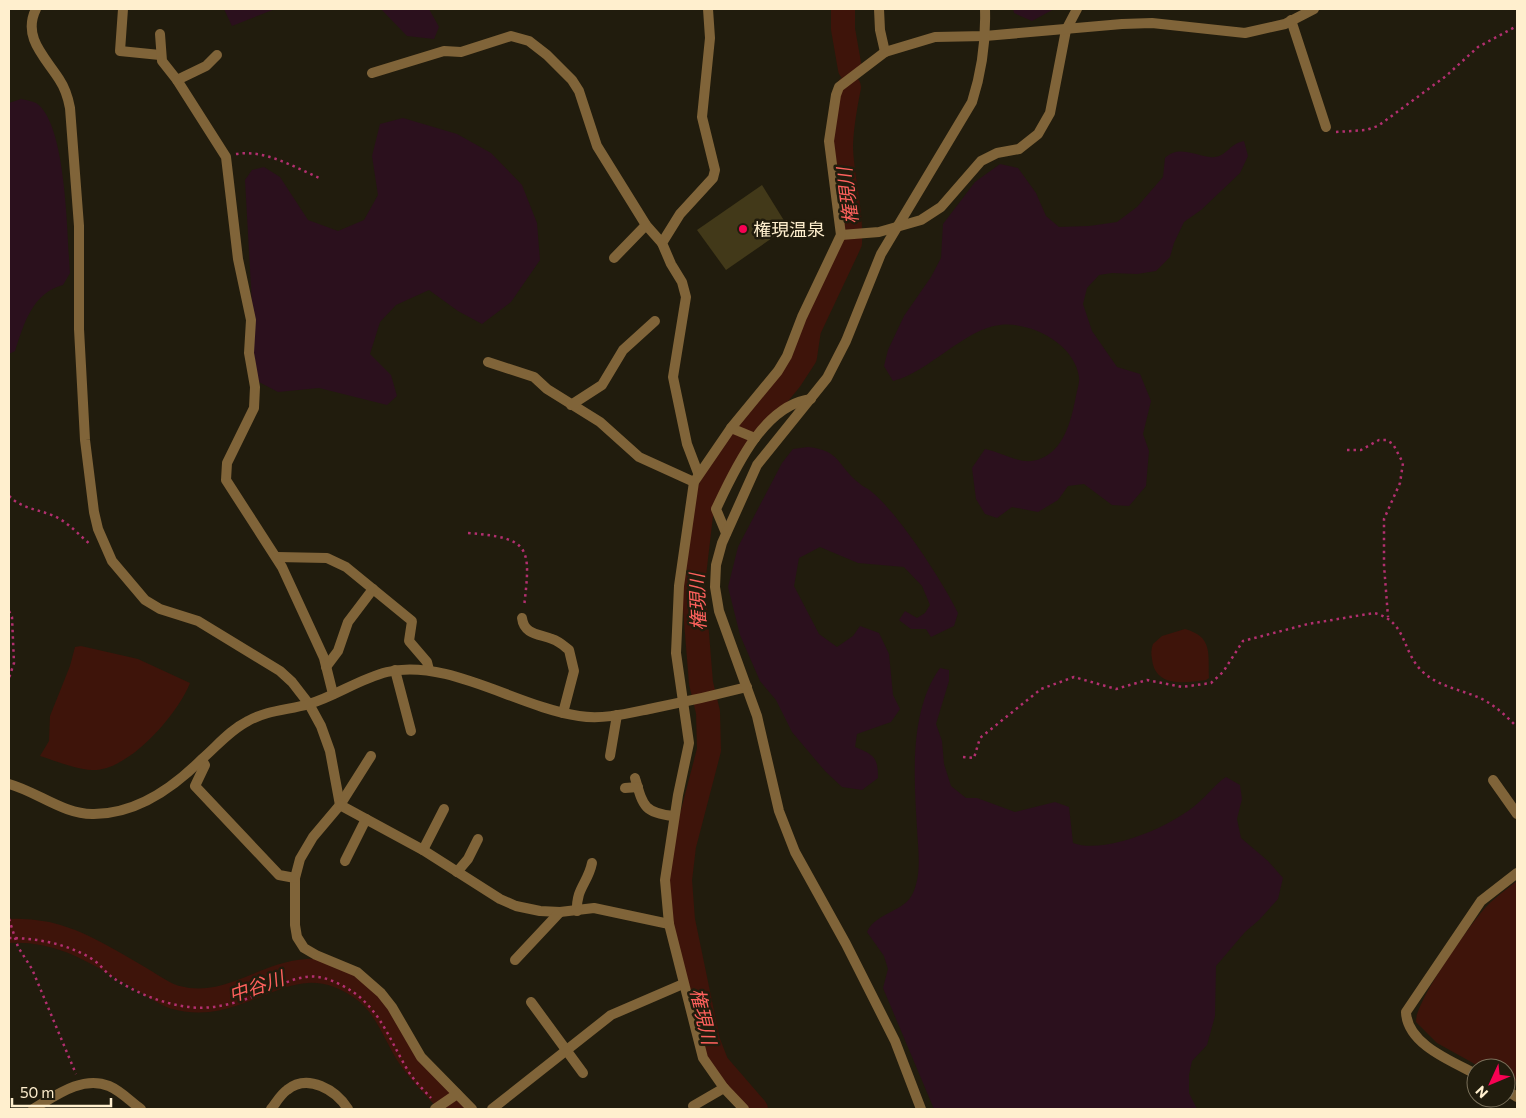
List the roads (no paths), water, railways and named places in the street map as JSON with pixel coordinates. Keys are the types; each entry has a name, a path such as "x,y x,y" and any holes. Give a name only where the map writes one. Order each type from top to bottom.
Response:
{"street":[{"path":"36,9 32,20 35,44 67,92 70,108 79,226 79,329 85,440 94,512 98,529 112,561 145,600 160,609 198,621 280,671 292,682 309,704 330,751 340,805"},
{"path":"123,9 120,51 160,55"},
{"path":"662,244 680,214 713,178 715,170 702,117 710,38 708,9"},
{"path":"879,9 880,30 885,52"},
{"path":"921,1109 895,1041 846,944 795,852 778,811 765,747 747,687 719,611 715,586 716,565 726,533 757,465 827,378 846,340 881,254 972,102 980,77 985,36 985,9"},
{"path":"848,234 896,228 921,220 941,207 981,161 997,153 1019,149 1038,134 1050,113 1066,30 1077,9"},
{"path":"696,477 778,371 802,318 848,234 829,141 836,95 839,87 885,52 935,37 985,36 1066,30 1090,26 1152,23 1245,32 1263,30 1314,9"},
{"path":"1291,20 1326,127"},
{"path":"160,34 160,55 170,74 178,80 226,157 238,259 251,320 249,353 256,397 254,408 227,463 226,480 277,557 326,666 333,694"},
{"path":"372,73 444,51 461,52 511,36 529,42 547,55 572,80 579,91 597,146 646,225 662,244 682,282 686,297 672,377 696,477 683,553 676,621 676,653 687,701 689,743 674,816 665,880 669,924 703,1058 724,1088 744,1109"},
{"path":"178,80 206,66 217,55"},
{"path":"614,258 646,225"},
{"path":"571,405 602,385 623,350 655,321"},
{"path":"488,362 534,377 571,405 600,422 639,457 696,477"},
{"path":"726,533 716,509 752,437 799,401 811,399"},
{"path":"734,429 752,437"},
{"path":"277,557 326,558 346,567 412,621 409,641 428,662 429,670"},
{"path":"326,666 338,652 348,622 373,589"},
{"path":"522,618 523,625 527,630 534,634 552,638 569,650 574,671 563,713"},
{"path":"9,784 25,788 80,814 96,814 144,802 178,781 236,728 250,720 264,714 309,704 364,679 405,668 429,670 563,713 598,718 714,696 747,687"},
{"path":"395,670 411,731"},
{"path":"610,756 616,715"},
{"path":"370,756 340,805 313,837 300,858 295,878 295,925 297,937 304,948 357,972 381,993 392,1007 421,1057 455,1096 472,1109"},
{"path":"202,760 205,765 204,770 195,786 279,875 295,878"},
{"path":"1493,780 1517,814"},
{"path":"625,788 636,782 642,802 648,810 655,814 674,816"},
{"path":"340,805 423,850 500,899 516,906 540,911 560,912 594,908 669,924"},
{"path":"423,850 444,809"},
{"path":"345,861 366,819"},
{"path":"457,872 468,859 478,839"},
{"path":"577,911 576,898 590,873 592,863"},
{"path":"1466,1069 1436,1053 1421,1040 1406,1021 1406,1012 1481,901 1517,873"},
{"path":"515,960 560,912"},
{"path":"492,1109 611,1015 683,984"},
{"path":"531,1002 583,1073"},
{"path":"33,1109 65,1091 82,1085 100,1084 109,1086 142,1109"},
{"path":"272,1109 288,1089 308,1084 328,1088 348,1109"},
{"path":"693,1106 724,1088"},
{"path":"439,1107 455,1096"}],"waterway":[{"name":"権現川","path":"843,9 843,29 850,69"},
{"name":"権現川","path":"756,1109 717,1064 708,1041 683,920 680,880 684,846 709,750 708,712 701,683 693,584 701,515 705,498 734,444 747,425 772,402 790,380 805,357 809,330 850,243 850,219 841,148 842,125 849,87"},
{"name":"中谷川","path":"9,931 45,933 61,938 92,951 174,997 200,1000 224,997 290,974 313,971 337,975 371,996 389,1020 413,1062 455,1109"}],"place":[{"name":"権現温泉","path":"743,229"}]}
